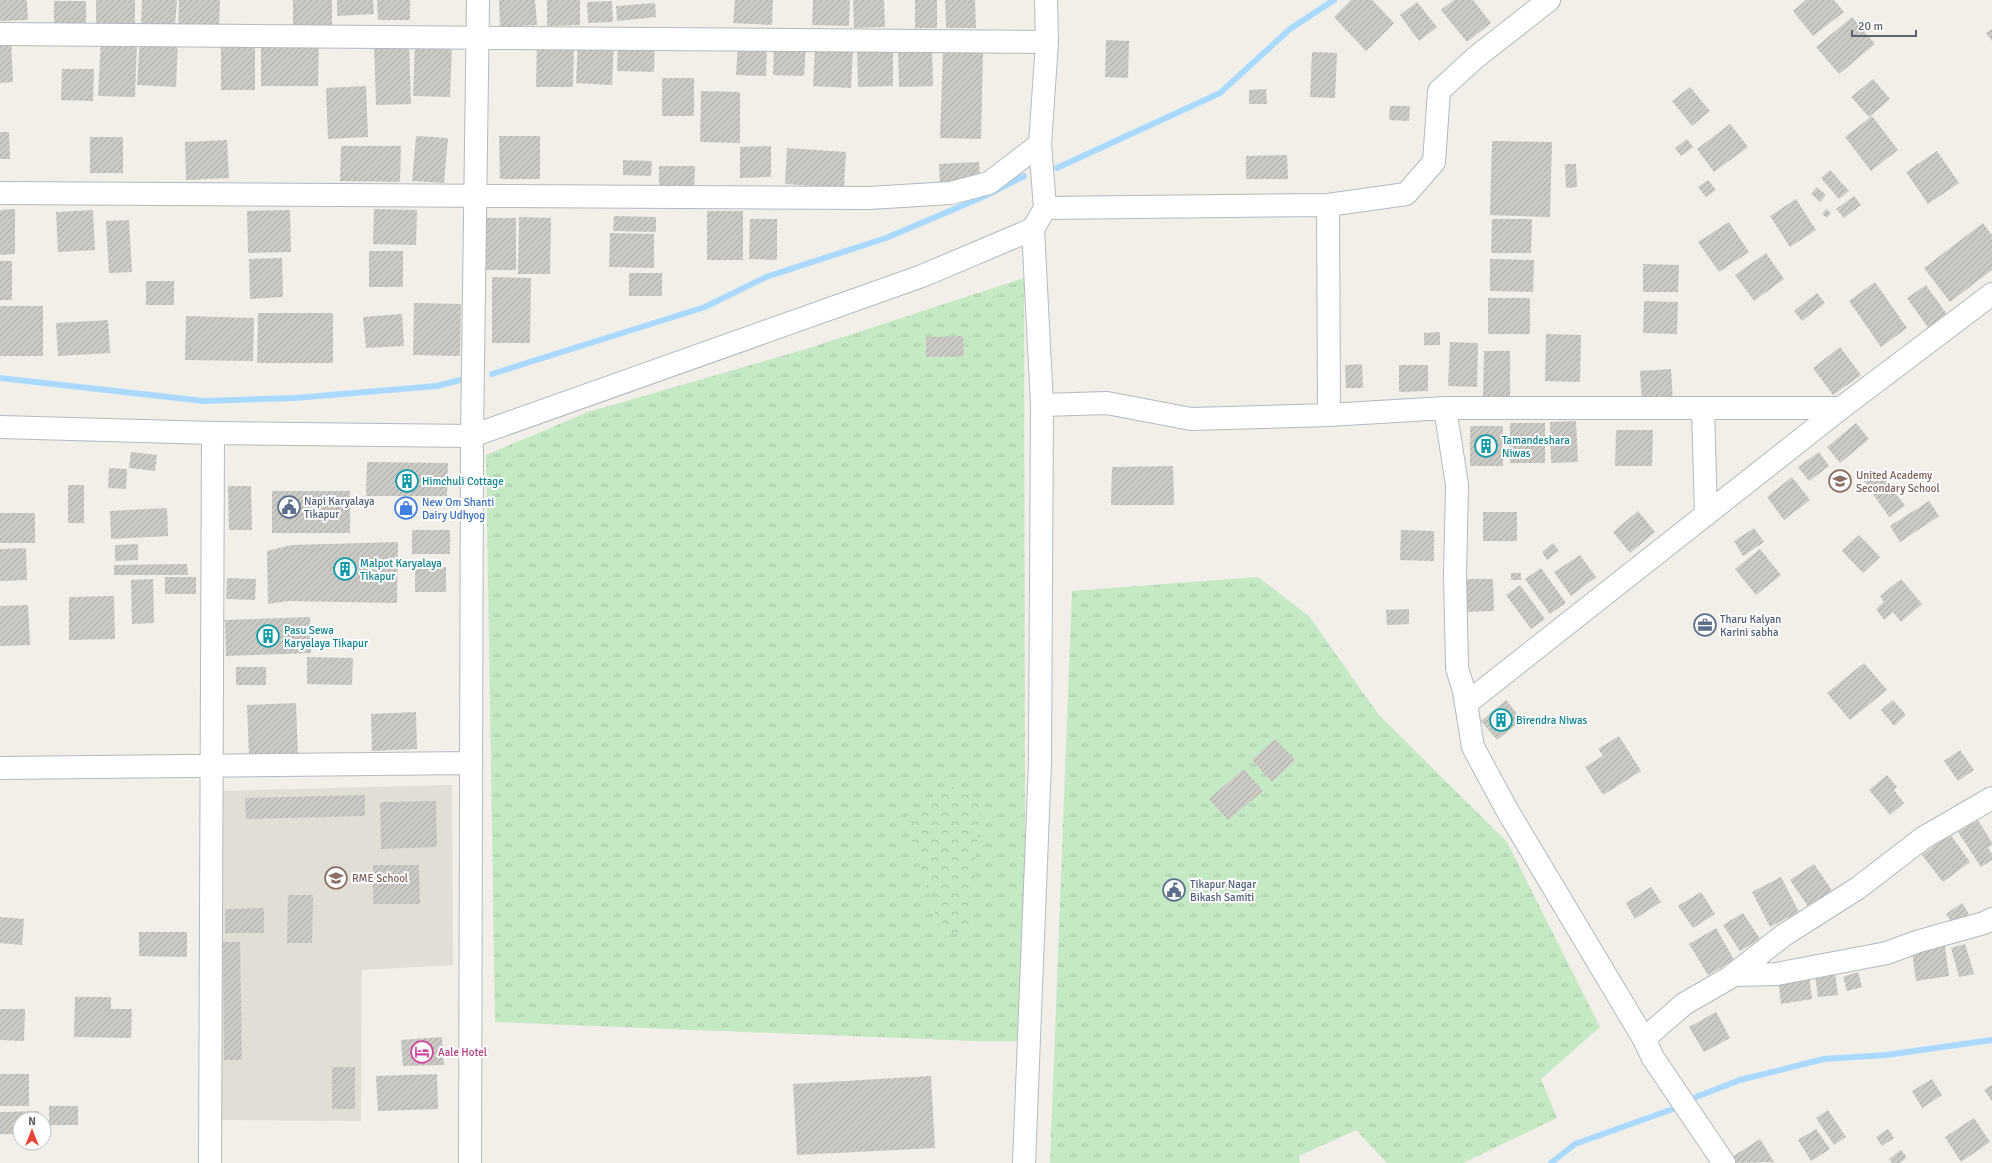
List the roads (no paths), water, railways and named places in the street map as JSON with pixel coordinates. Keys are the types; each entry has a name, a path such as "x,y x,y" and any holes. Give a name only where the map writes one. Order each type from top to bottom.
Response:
{"street":[{"path":"470,1163 472,436 474,195 478,0"},
{"path":"1024,1163 1040,762 1042,404 1033,229 1045,208 1040,144 1047,42 1046,0"},
{"path":"1045,208 1328,205 1406,194 1434,162 1439,91 1474,58 1549,0"},
{"path":"0,34 1047,42"},
{"path":"0,193 869,198 951,193 989,183 1040,144"},
{"path":"1328,205 1329,415"},
{"path":"0,427 213,433 472,436 922,276 1033,229"},
{"path":"1467,704 1841,408 1992,294"},
{"path":"1042,404 1107,403 1191,419 1329,415 1445,408 1841,408"},
{"path":"1445,408 1457,484 1455,574 1457,668 1467,704 1473,747 1507,810 1644,1039 1653,1058 1724,1163"},
{"path":"1703,408 1706,515"},
{"path":"210,1163 210,767 213,433"},
{"path":"0,768 471,764"},
{"path":"1644,1039 1684,1004 1733,975 1784,935 1858,888 1923,838 1992,798"},
{"path":"1733,975 1777,974 1887,953 1916,942 1984,923 1992,919"}],"waterway":[{"path":"1057,168 1220,93 1290,29 1334,0"},
{"path":"492,374 705,307 766,277 886,238 985,196 1024,176"},
{"path":"0,378 204,401 295,398 437,386 460,380"},
{"path":"1696,1097 1740,1080 1824,1059 1886,1055 1992,1040"},
{"path":"1551,1163 1575,1144 1673,1109"}],"place":[{"name":"Tamandeshara Niwas","path":"1486,446"},
{"name":"Himchuli Cottage","path":"407,481"},
{"name":"United Academy Secondary School","path":"1840,481"},
{"name":"Napi Karyalaya Tikapur","path":"289,507"},
{"name":"New Om Shanti Dairy Udhyog","path":"406,508"},
{"name":"Malpot Karyalaya Tikapur","path":"345,569"},
{"name":"Tharu Kalyan Karini sabha","path":"1705,625"},
{"name":"Pasu Sewa Karyalaya Tikapur","path":"268,636"},
{"name":"Birendra Niwas","path":"1501,720"},
{"name":"RME School","path":"336,878"},
{"name":"Tikapur Nagar Bikash Samiti","path":"1174,890"},
{"name":"Aale Hotel","path":"422,1052"}]}
